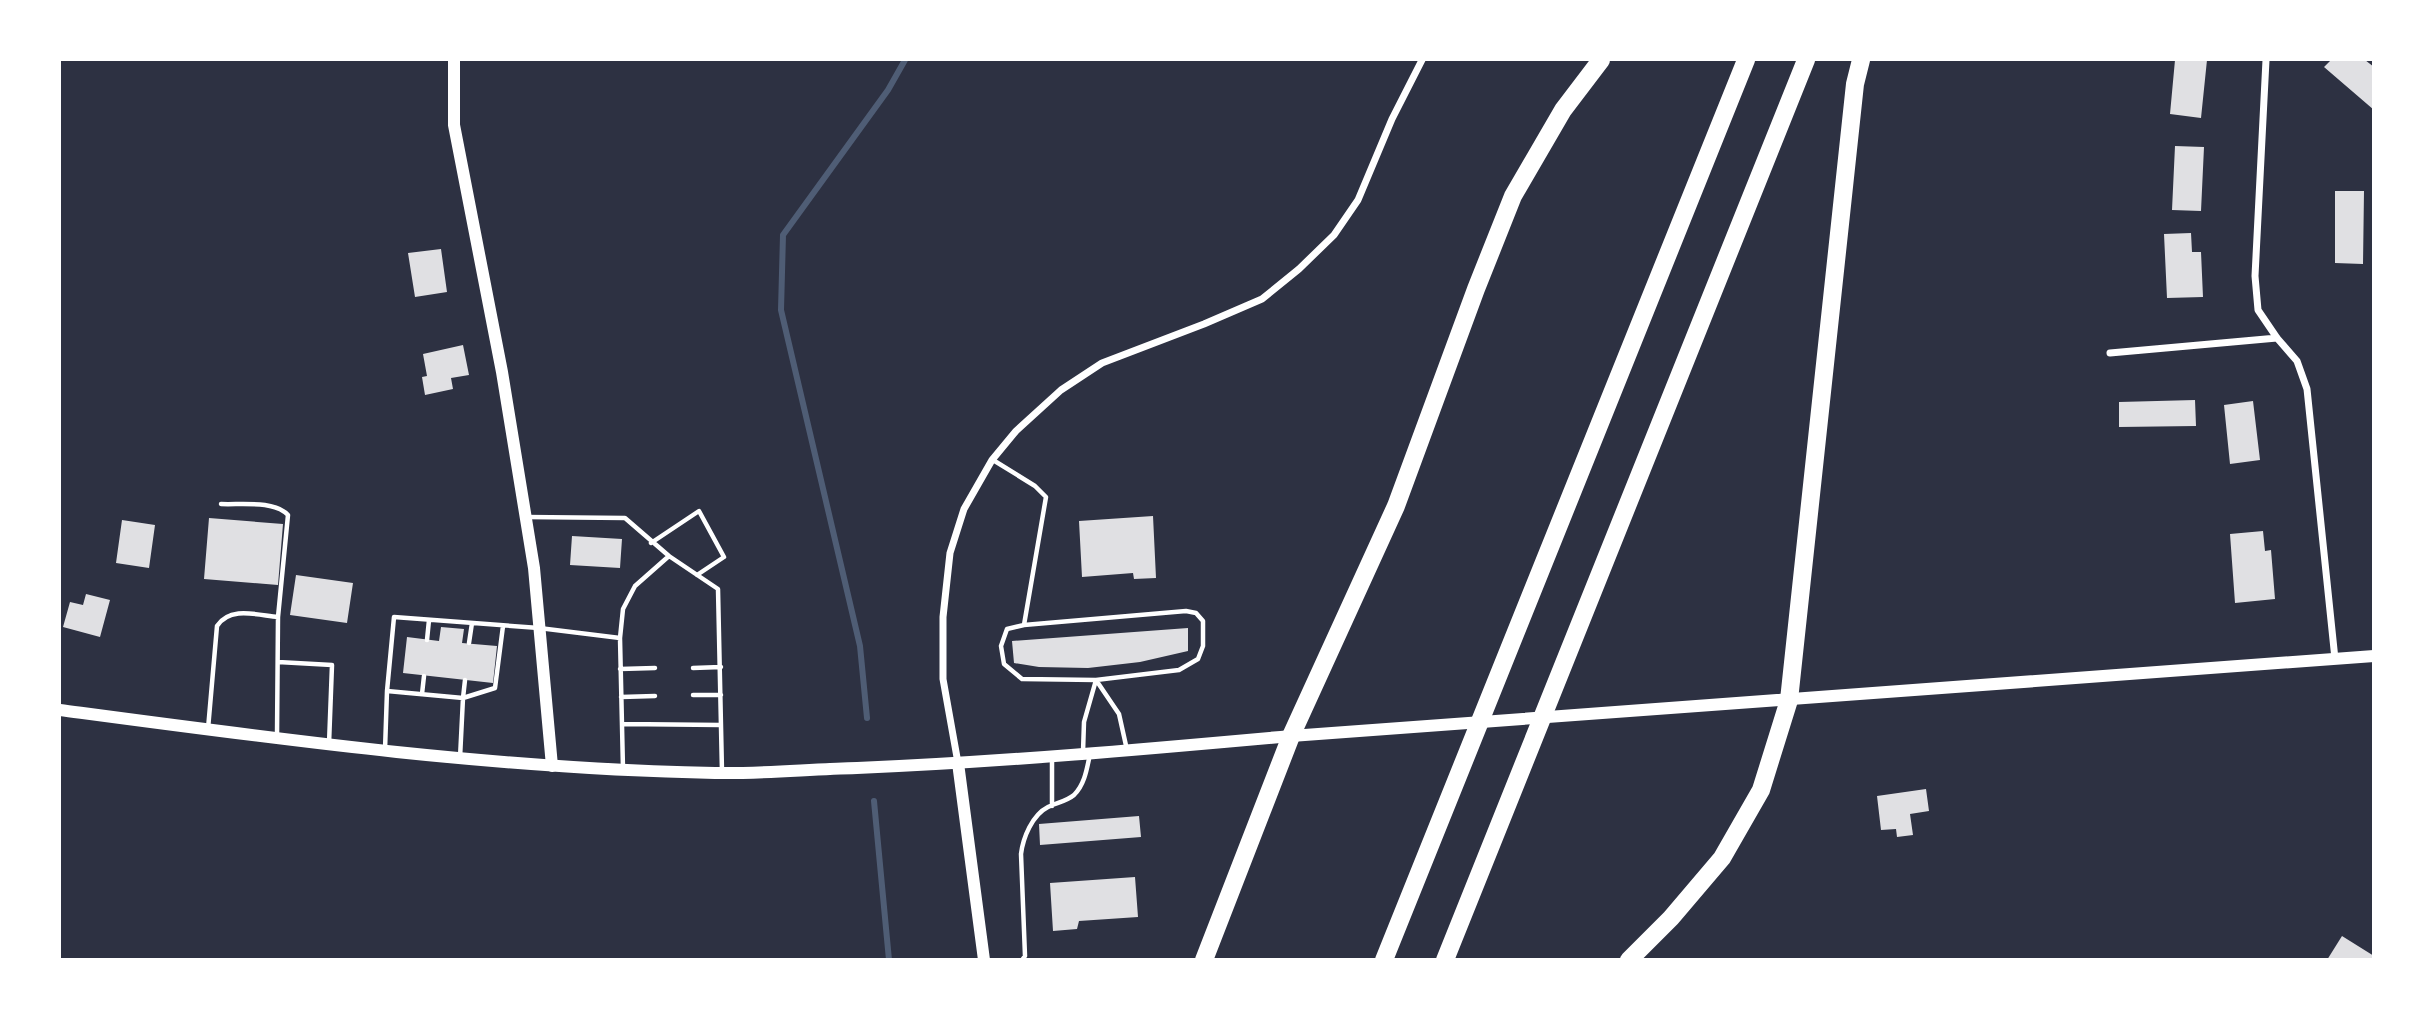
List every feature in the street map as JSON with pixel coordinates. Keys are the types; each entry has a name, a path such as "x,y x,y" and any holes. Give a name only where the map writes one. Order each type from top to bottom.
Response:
{"highway":[{"path":"1204,960 1291,736 1396,506 1513,197 1563,110 1601,60"},
{"path":"1384,960 1746,60"},
{"path":"1445,960 1806,60"},
{"path":"1629,960 1671,918 1722,858 1761,790 1789,700 1855,84 1861,60"}],"main road":[{"path":"454,60 454,125 502,372 526,517 552,766"},
{"path":"60,710 385,751 552,766 722,773 958,764 1291,736 2374,656"},
{"path":"958,764 984,960"}],"street":[{"path":"958,764 943,680 943,617 947,578 950,553 964,509 992,460 1016,431 1061,390 1102,363 1262,299 1299,269 1334,235 1358,200 1392,119 1422,60"},
{"path":"2266,60 2255,276 2258,310 2297,361 2307,389 2335,659"},
{"path":"2110,353 2277,338"}],"lane":[{"path":"992,460 1035,486 1046,497 1024,625"},
{"path":"221,504 265,505 284,510 288,514 278,617 277,737"},
{"path":"651,543 699,510 723,557 697,575"},
{"path":"526,517 625,519 651,543 718,589 722,773"},
{"path":"623,769 620,638 623,609 635,586 669,556"},
{"path":"1186,611 1196,613 1203,621 1203,646 1198,659 1180,670 1096,680 1022,679 1004,664 1001,646 1007,629 1024,625 1186,611"},
{"path":"208,730 217,626 222,618 232,613 278,617"},
{"path":"385,751 394,617 539,628 620,638"},
{"path":"427,640 429,620"},
{"path":"469,643 472,623"},
{"path":"387,691 463,698 495,688 503,626"},
{"path":"278,662 332,665 329,744"},
{"path":"693,668 721,667"},
{"path":"620,669 655,668"},
{"path":"422,694 424,676"},
{"path":"460,758 465,680"},
{"path":"1096,680 1119,714 1127,751"},
{"path":"1022,960 1025,956 1022,839 1044,809 1072,797 1083,782 1087,753 1084,722 1096,680"},
{"path":"693,695 721,695"},
{"path":"621,697 655,696"},
{"path":"623,724 721,725"},
{"path":"1052,755 1052,806"}],"building":[{"path":"2175,60 2207,60 2201,118 2170,114"},
{"path":"2331,60 2365,60 2374,67 2374,110 2324,67"},
{"path":"2175,146 2204,147 2201,211 2172,210"},
{"path":"2335,191 2364,191 2363,264 2335,263"},
{"path":"2191,233 2192,252 2201,252 2203,297 2167,298 2164,234"},
{"path":"441,249 447,292 415,297 408,253"},
{"path":"463,345 469,375 451,378 453,389 425,395 422,377 427,376 423,354"},
{"path":"2195,400 2196,426 2119,427 2119,402"},
{"path":"2253,401 2260,460 2230,464 2224,405"},
{"path":"1153,516 1156,578 1134,579 1133,573 1082,577 1079,521"},
{"path":"209,518 283,524 278,585 204,579"},
{"path":"122,520 155,525 149,568 116,563"},
{"path":"2263,531 2265,551 2271,550 2275,599 2235,603 2230,534"},
{"path":"572,536 622,539 620,568 570,565"},
{"path":"296,575 353,583 347,623 290,615"},
{"path":"86,594 110,600 100,637 63,627 70,602 83,605"},
{"path":"441,627 464,629 462,643 497,646 493,683 403,673 407,637 439,641"},
{"path":"1188,628 1188,651 1140,662 1088,668 1039,667 1014,663 1012,641"},
{"path":"1926,789 1929,811 1910,814 1913,835 1897,837 1896,829 1881,830 1877,796"},
{"path":"1139,816 1141,837 1040,845 1039,824"},
{"path":"1135,877 1138,917 1079,921 1077,929 1053,931 1050,883"},
{"path":"2342,936 2374,956 2374,960 2327,960"}],"waterway":[{"path":"867,718 860,646 781,310 783,235 888,90 905,60"},
{"path":"874,801 889,960"}]}
